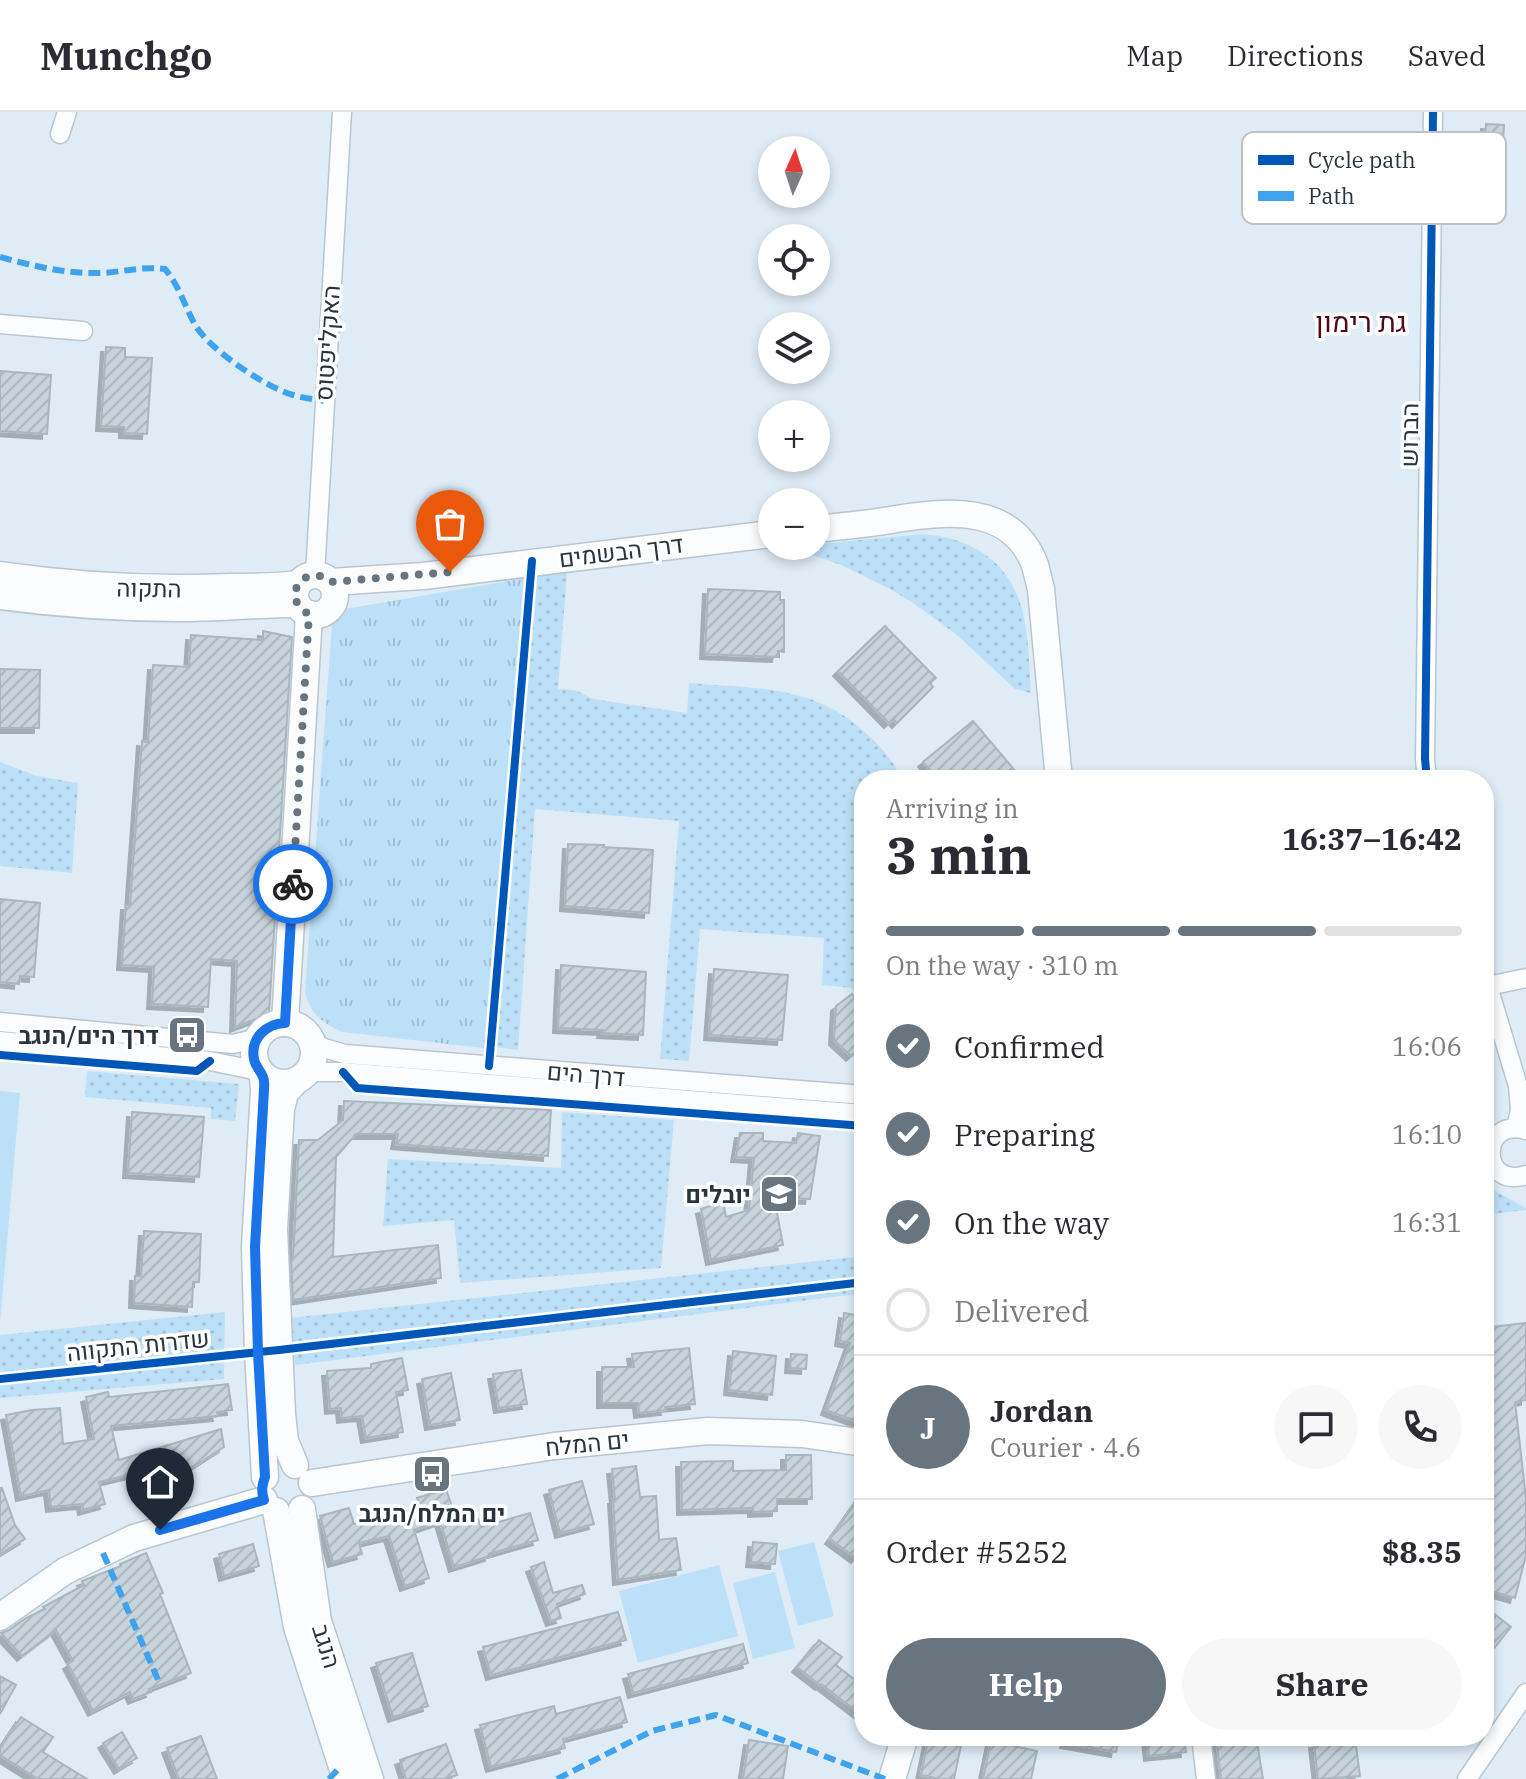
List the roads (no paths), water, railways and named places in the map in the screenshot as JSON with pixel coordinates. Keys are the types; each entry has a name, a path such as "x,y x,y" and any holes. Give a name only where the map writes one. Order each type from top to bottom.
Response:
{"street":[{"path":"60,134 67,112"},
{"name":"האקליפטוס","path":"314,593 342,112"},
{"name":"הברוש","path":"1433,112 1433,132"},
{"name":"הברוש","path":"1426,770 1432,224"},
{"path":"0,324 83,331"},
{"path":"830,527 895,520 951,522 983,535 1012,559 1035,596 1044,621 1058,770"},
{"name":"דרך הבשמים","path":"314,593 423,576 758,536"},
{"name":"התקוה","path":"0,575 71,585 314,593"},
{"path":"285,1023 314,593"},
{"name":"התקוה","path":"0,596 133,608 201,608 314,593"},
{"path":"1494,979 1526,978"},
{"path":"1494,1006 1518,1086 1521,1129 1505,1130 1494,1136"},
{"path":"0,1022 233,1044 258,1038"},
{"path":"285,1023 303,1030 314,1050 310,1068 285,1093 281,1109 274,1229 285,1441 313,1491 302,1509 291,1514 268,1496 258,1363 255,1247 264,1090 254,1047 264,1031 285,1023"},
{"path":"0,1041 210,1061 261,1073 277,1083 300,1078"},
{"name":"דרך הים","path":"311,1041 345,1054 854,1094"},
{"name":"דרך הים","path":"300,1078 316,1072 343,1072 854,1113"},
{"path":"1494,1167 1510,1177 1526,1175"},
{"name":"ים המלח","path":"303,1474 708,1431 802,1434 854,1442"},
{"path":"268,1496 270,1470 278,1465 303,1474"},
{"path":"0,1617 65,1571 134,1538 268,1496"},
{"name":"הנגב","path":"268,1496 297,1627 346,1779"},
{"name":"הנגב","path":"302,1509 318,1621 370,1779"},
{"path":"1494,1740 1526,1693"},
{"path":"892,1779 902,1746"},
{"path":"1202,1746 1206,1779"},
{"path":"1467,1779 1490,1746"}],"place":[{"name":"דרך הים/הנגב","path":"187,1035"},
{"name":"יובלים","path":"779,1194"},
{"name":"ים המלח/הנגב","path":"432,1474"}],"district":[{"name":"גת רימון","path":"1361,321"}]}
